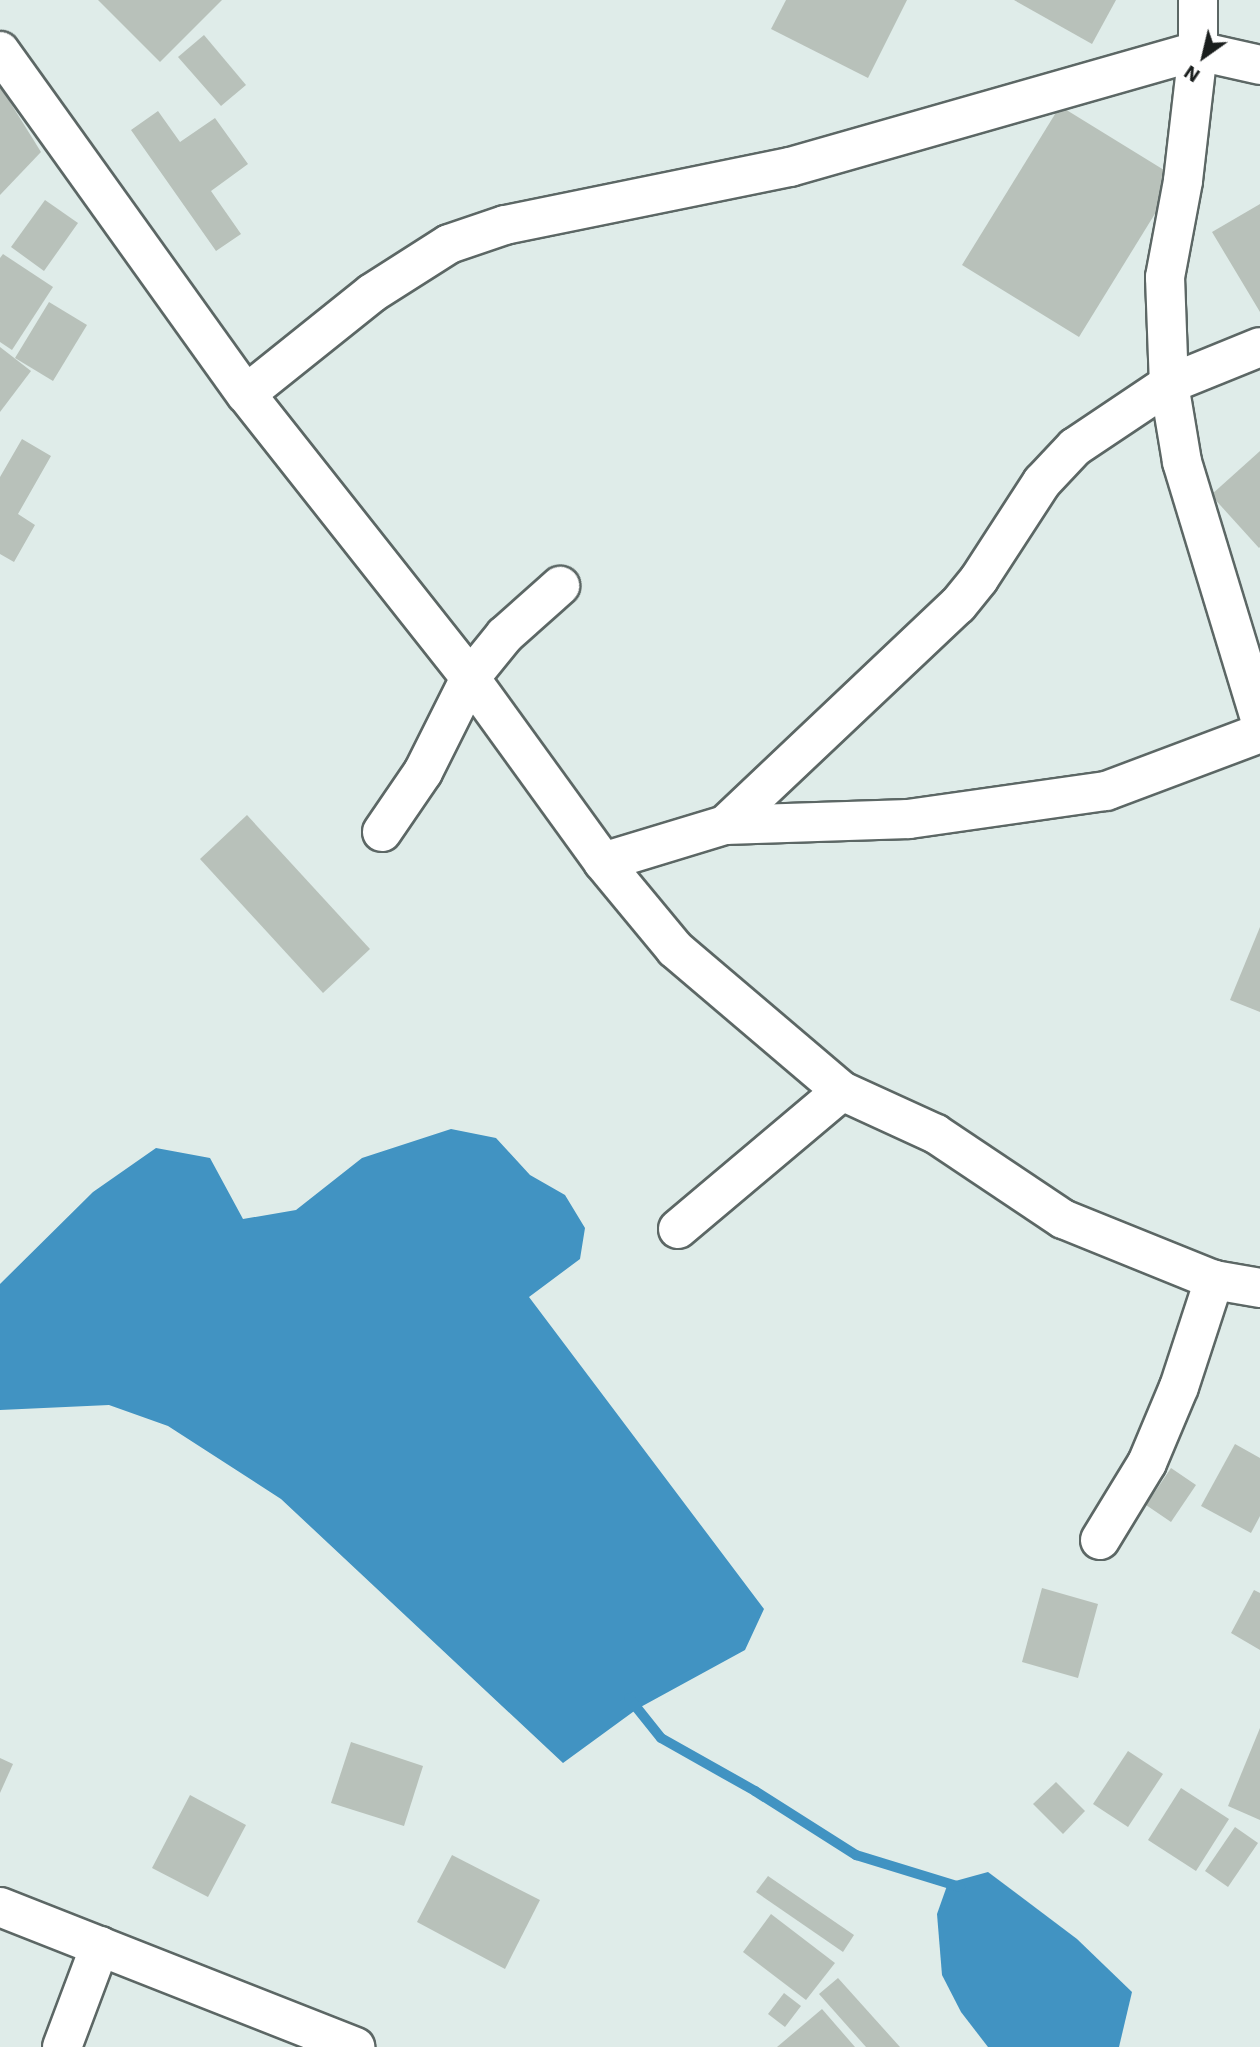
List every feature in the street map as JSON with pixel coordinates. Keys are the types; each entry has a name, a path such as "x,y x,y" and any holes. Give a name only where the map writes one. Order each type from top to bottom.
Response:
{"street":[{"path":"1198,0 1198,51 1183,181 1164,277 1169,384 1182,462 1260,719"},
{"path":"0,51 246,394 470,678 603,862 675,949 842,1091 936,1133 1063,1219 1214,1280 1260,1288"},
{"path":"246,394 372,293 449,244 505,225 790,167 1198,51 1260,65"},
{"path":"725,825 958,605 979,579 1042,482 1075,447 1169,384 1260,347"},
{"path":"382,832 423,772 470,678 505,635 560,586"},
{"path":"603,862 725,825 909,820 1105,791 1260,733"},
{"path":"678,1229 842,1091"},
{"path":"1100,1540 1147,1463 1179,1387 1214,1280"},
{"path":"0,1907 355,2047"},
{"path":"62,2047 100,1946"}],"water":[{"path":"451,1129 496,1138 530,1175 565,1195 585,1228 580,1259 529,1297 764,1609 745,1650 637,1709 563,1763 281,1499 168,1426 109,1405 0,1410 0,1284 93,1192 156,1148 210,1158 243,1219 296,1210 362,1158"},
{"path":"988,1872 1077,1939 1132,1992 1119,2047 988,2047 961,2012 942,1975 937,1914 948,1883"}],"building":[{"path":"98,0 222,0 160,62"},
{"path":"786,0 907,0 868,78 771,29"},
{"path":"1014,0 1116,0 1092,44"},
{"path":"204,35 246,85 221,106 178,57"},
{"path":"0,86 41,152 0,195"},
{"path":"1060,106 1177,178 1079,337 962,265"},
{"path":"158,111 180,142 215,118 248,164 211,191 241,234 216,251 131,130"},
{"path":"45,200 78,223 44,271 11,247"},
{"path":"1260,204 1260,312 1212,232"},
{"path":"3,254 53,287 12,350 0,342 0,258"},
{"path":"49,302 87,325 53,381 15,358"},
{"path":"0,347 31,371 0,412"},
{"path":"22,439 51,456 18,514 35,525 14,562 0,554 0,477"},
{"path":"1260,451 1260,547 1259,548 1211,495"},
{"path":"247,815 370,949 323,993 200,859"},
{"path":"1260,927 1260,1012 1230,1000"},
{"path":"1235,1444 1260,1458 1260,1516 1251,1533 1201,1506"},
{"path":"1171,1468 1196,1485 1171,1522 1146,1505"},
{"path":"1042,1588 1098,1604 1078,1678 1022,1662"},
{"path":"1254,1590 1260,1593 1260,1650 1231,1633"},
{"path":"1260,1728 1260,1820 1228,1806"},
{"path":"351,1742 423,1766 404,1826 331,1803"},
{"path":"1128,1751 1163,1774 1128,1827 1093,1804"},
{"path":"0,1758 13,1764 0,1793"},
{"path":"1056,1782 1085,1811 1063,1834 1033,1804"},
{"path":"1181,1788 1229,1819 1196,1871 1148,1840"},
{"path":"190,1795 246,1825 208,1897 152,1868"},
{"path":"1235,1827 1258,1843 1228,1887 1205,1871"},
{"path":"452,1855 540,1900 505,1969 417,1922"},
{"path":"768,1876 854,1935 843,1952 756,1892"},
{"path":"771,1914 835,1963 806,2000 743,1952"},
{"path":"838,1978 900,2047 866,2047 819,1994"},
{"path":"784,1993 801,2006 785,2027 768,2014"},
{"path":"822,2009 855,2047 777,2047"}],"waterway":[{"path":"629,1698 661,1738 755,1791 856,1855 960,1887"}]}
